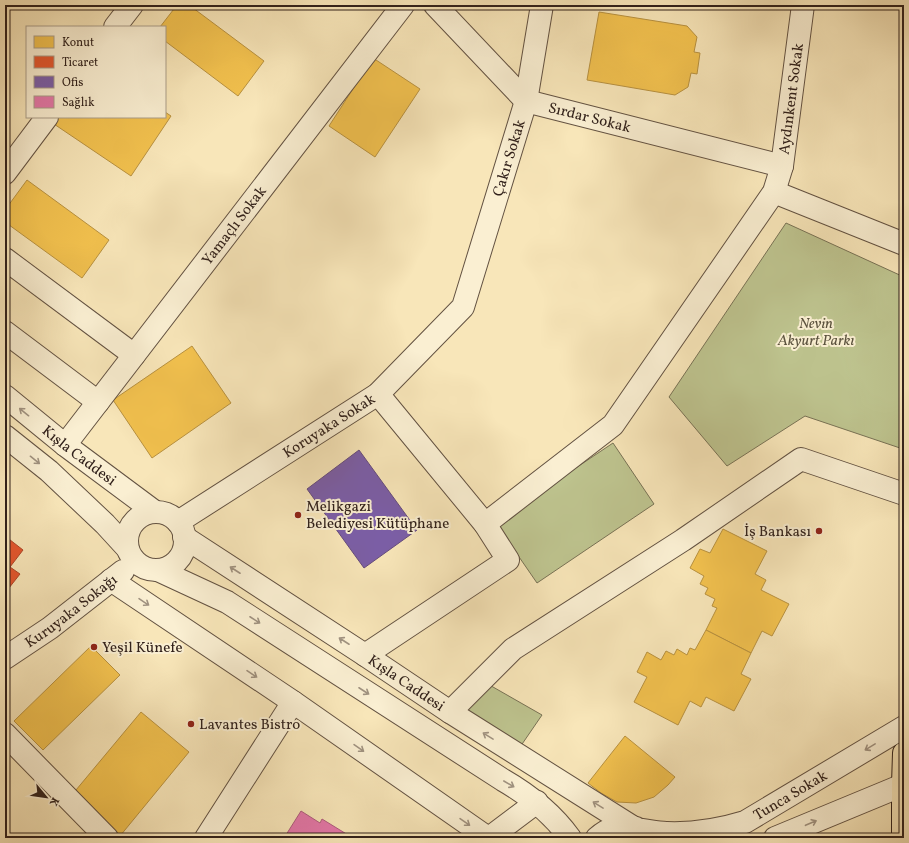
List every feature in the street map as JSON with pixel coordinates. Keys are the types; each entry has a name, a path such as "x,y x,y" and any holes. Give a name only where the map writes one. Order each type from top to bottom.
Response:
{"main road":[{"path":"903,838 904,753"}],"street":[{"path":"116,26 132,5"},
{"name":"Yamaçlı Sokak","path":"65,445 403,5"},
{"path":"435,5 526,101"},
{"name":"Çakır Sokak","path":"463,307 526,101 542,5"},
{"name":"Aydınkent Sokak","path":"485,524 613,426 774,192 782,166 803,5"},
{"name":"Sırdar Sokak","path":"526,101 782,166"},
{"path":"5,173 46,118"},
{"path":"774,192 904,244"},
{"path":"5,259 134,355"},
{"name":"Koruyaka Sokak","path":"181,530 378,394 463,307"},
{"path":"5,332 98,402"},
{"path":"366,655 508,560 485,524 378,394"},
{"name":"Kışla Caddesi","path":"5,396 65,445 155,512"},
{"name":"Kışla Caddesi","path":"5,436 49,471 105,524 131,554"},
{"path":"450,712 513,649 683,540 801,459 904,494"},
{"path":"150,512 166,514 170,516 181,530 184,548 177,561 168,567 158,570 148,569 138,565 131,554 127,538 128,532 133,523 140,516 150,512"},
{"name":"Kışla Caddesi","path":"181,530 450,712 641,831"},
{"name":"Kuruyaka Sokağı","path":"5,658 50,628 111,580 131,554"},
{"name":"Kışla Caddesi","path":"158,570 227,602 520,790 551,816 570,838"},
{"path":"111,580 293,702 489,838 536,802"},
{"path":"206,838 293,702"},
{"name":"Tunca Sokak","path":"641,831 692,833 710,831 745,822 904,727"},
{"path":"5,734 107,838"},
{"name":"Tunca Sokak","path":"775,838 903,785"},
{"path":"597,838 608,830 619,826 641,831"}],"green space":[{"name":"Nevin Akyurt Parkı","path":"786,223 904,277 904,430 900,448 805,416 727,466 669,397"},
{"path":"613,443 654,504 537,583 495,522"},
{"path":"479,679 542,715 518,750 454,710"}],"building: Konut":[{"path":"177,5 189,5 264,61 238,96 166,42 166,26 161,26"},
{"path":"599,12 687,26 697,37 694,52 700,53 697,74 691,73 688,87 675,95 587,80"},
{"path":"373,58 420,89 375,157 329,126"},
{"path":"166,113 171,116 131,176 51,122 54,118 166,118"},
{"path":"27,180 109,240 82,278 5,222 5,210"},
{"path":"192,346 231,403 152,458 113,400"},
{"path":"723,529 767,551 755,574 766,580 761,590 789,604 772,636 762,631 751,653 706,630 717,608 712,606 715,599 705,594 708,588 700,584 704,576 690,568 700,549 710,553"},
{"path":"706,630 751,653 741,674 751,679 734,711 706,697 701,707 690,701 678,725 634,702 647,677 637,672 647,652 661,660 666,651 674,655 677,649 687,655 690,648 695,650"},
{"path":"91,646 120,675 43,750 14,721"},
{"path":"141,712 189,752 120,836 71,796"},
{"path":"625,736 675,777 654,797 636,803 617,802 601,793 588,783"}],"building: Ticaret":[{"path":"5,536 23,550 10,567 20,574 5,593"}],"building: Ofis":[{"path":"359,450 417,530 364,568 307,489"}],"building: Sağlık":[{"path":"301,811 320,823 322,819 353,838 284,838"}],"place":[{"name":"Melikgazi Belediyesi Kütüphane","path":"298,515"},
{"name":"İş Bankası","path":"819,531"},
{"name":"Yeşil Künefe","path":"94,647"},
{"name":"Lavantes Bistro","path":"191,724"}]}
